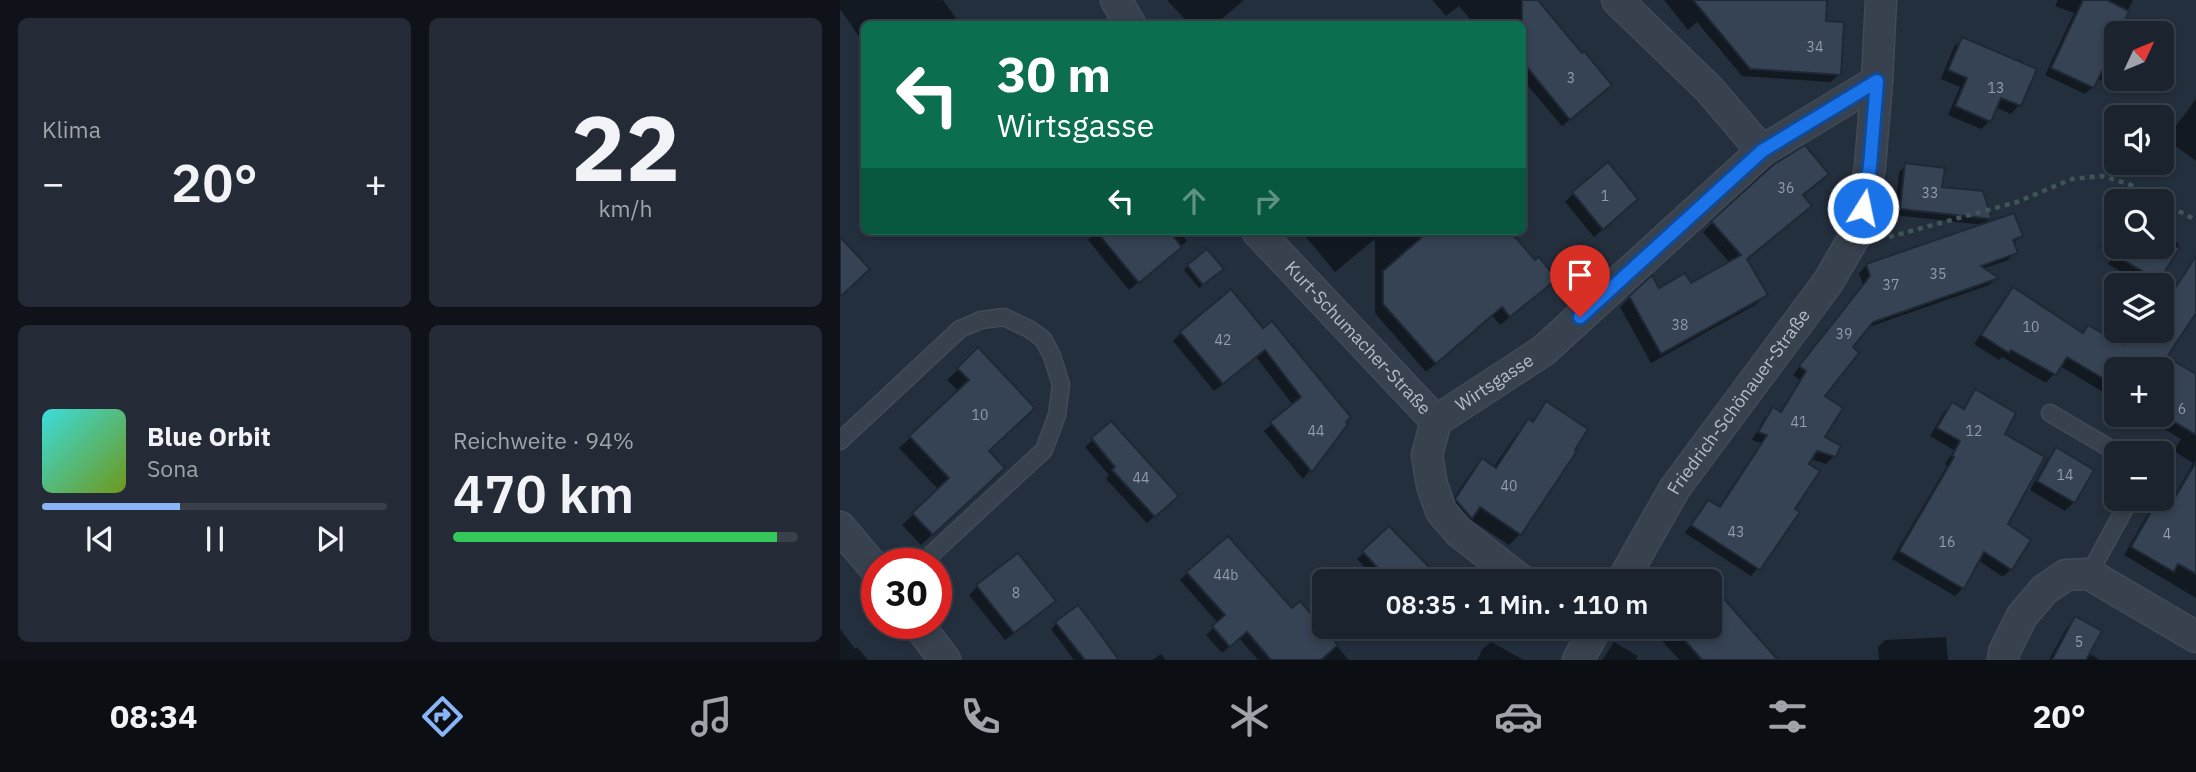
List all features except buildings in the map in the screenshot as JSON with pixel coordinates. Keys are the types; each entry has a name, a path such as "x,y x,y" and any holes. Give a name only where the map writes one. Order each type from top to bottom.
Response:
{"street":[{"path":"1116,0 1128,21"},
{"path":"1617,0 1709,89 1762,151"},
{"name":"Friedrich-Schönauer-Straße","path":"1629,569 1675,488 1828,282 1859,229 1870,166 1881,0"},
{"name":"Wirtsgasse","path":"1436,421 1543,351 1762,151 1877,81"},
{"name":"Kurt-Schumacher-Straße","path":"1261,235 1436,421 1427,456 1432,485 1441,510 1460,532 1507,569"},
{"path":"840,527 861,552"},
{"path":"2003,660 2004,652 2022,616 2044,590 2066,575 2089,574 2196,637"},
{"path":"930,639 945,660"},
{"path":"1578,660 1587,639"}],"lane":[{"path":"840,441 960,329 981,320 1003,317 1043,339 1052,356 1061,385 1057,415 1044,450 938,548"},
{"path":"2050,413 2104,445"},
{"path":"2089,574 2123,511"}],"path":[{"path":"1859,229 1881,240 2017,202 2072,179 2102,176 2138,189"},
{"path":"2174,209 2196,220"}],"route":[{"path":"1580,317 1762,151 1877,81 1870,166 1863,208"}]}
